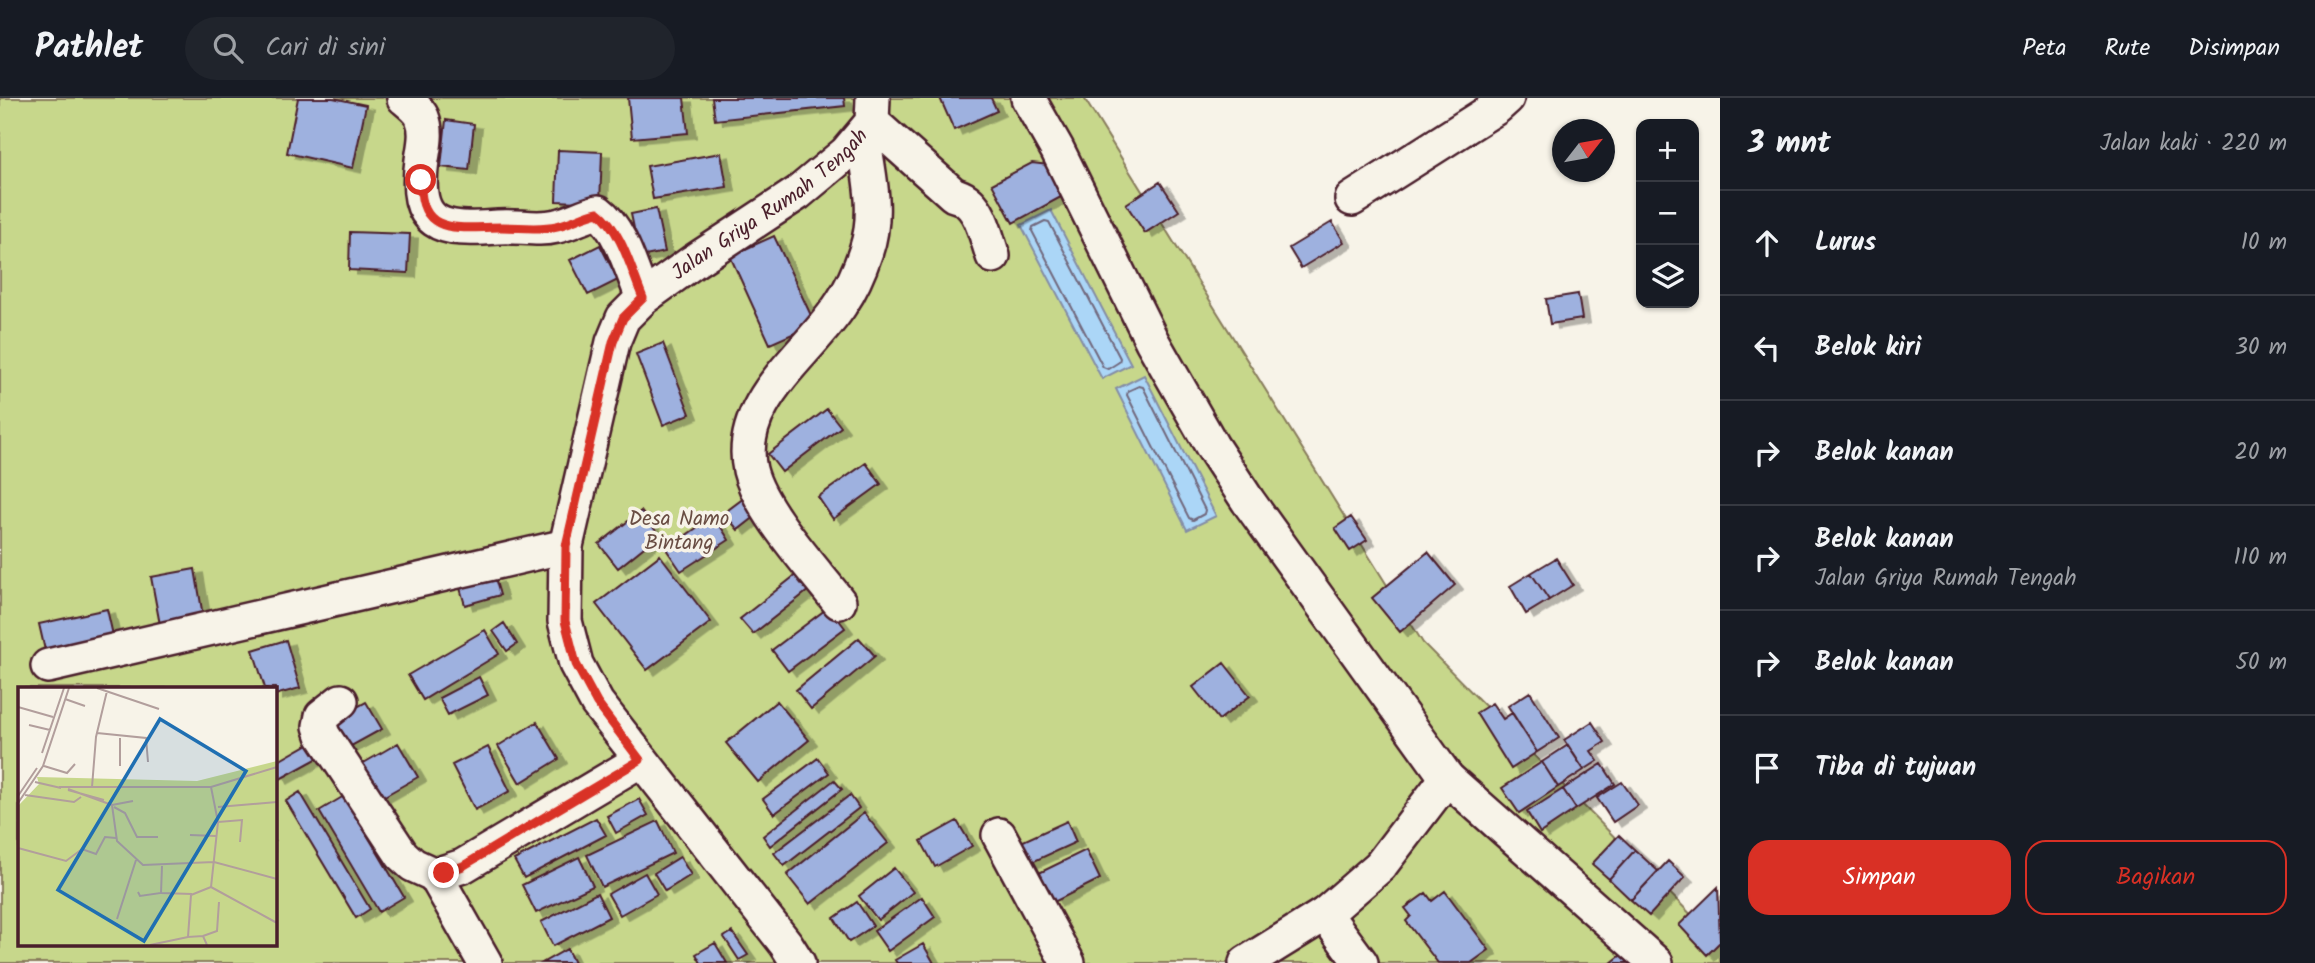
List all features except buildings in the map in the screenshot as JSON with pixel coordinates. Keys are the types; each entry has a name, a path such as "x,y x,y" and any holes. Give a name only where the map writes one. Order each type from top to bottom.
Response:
{"street":[{"path":"404,98 422,116 426,137 421,162 420,200 435,221 451,227 540,229 598,212 618,238 643,298"},
{"path":"1028,98 1057,149 1152,341 1212,446 1255,512 1447,778 1656,963"},
{"path":"1352,199 1507,98"},
{"path":"870,119 954,194 964,197 974,205 993,256"},
{"path":"839,601 769,512 750,471 748,450 753,427 767,396 841,304 867,249 873,203 870,119"},
{"name":"Jalan Griya Rumah Tengah","path":"798,963 786,944 597,703 576,664 565,621 566,546 613,342 623,318 643,298 693,262 798,193 846,153 870,119"},
{"path":"48,666 566,546"},
{"path":"341,701 322,716 320,726 323,735 397,848 413,865 435,875 485,963"},
{"path":"435,875 463,866 640,760"},
{"path":"1246,963 1325,914 1380,866 1447,778"},
{"path":"999,835 1069,963"},
{"path":"1325,914 1361,963"}],"green space":[{"name":"Desa Namo Bintang","path":"0,98 1084,98 1423,643 1720,944 1720,963 0,963"}],"water":[{"path":"1051,210 1131,364 1102,379 1021,225"},
{"path":"1144,375 1216,516 1187,530 1116,389"}],"route":[{"path":"421,180 420,200 426,211 435,221 451,227 485,229 500,226 540,229 598,212 618,238 643,298 623,318 613,342 566,546 565,621 576,664 597,703 640,760 463,866 444,873"}]}
